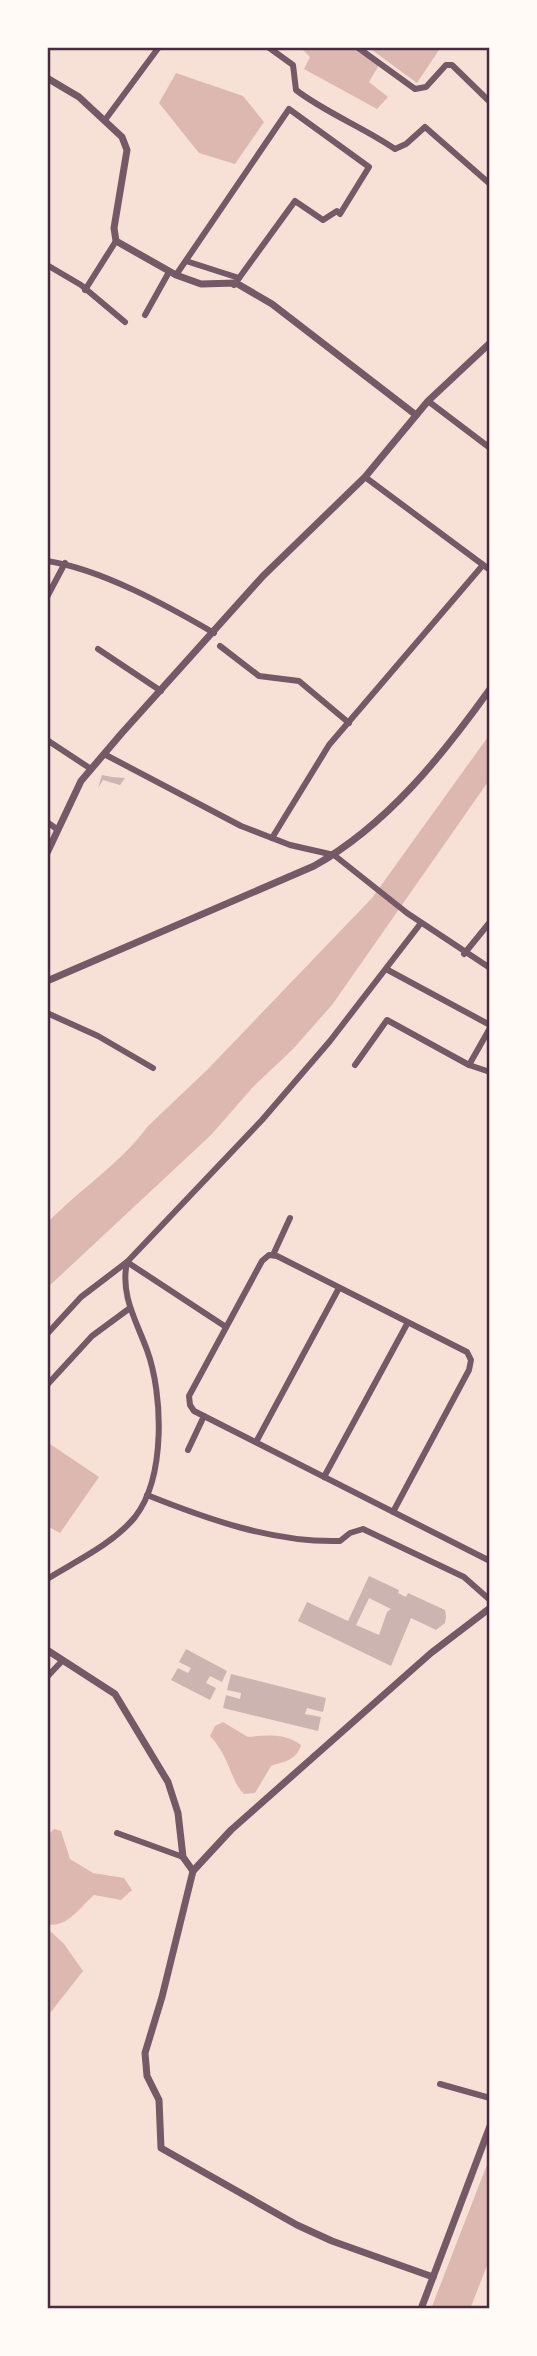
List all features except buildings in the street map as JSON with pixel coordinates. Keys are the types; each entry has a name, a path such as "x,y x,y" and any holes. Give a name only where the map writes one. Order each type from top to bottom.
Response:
{"street":[{"path":"105,120 159,47"},
{"path":"268,47 293,65 296,90 306,97 364,128 395,149 407,144 425,127 490,184"},
{"path":"357,47 415,89 426,87 446,65 452,65 490,102"},
{"path":"47,78 79,97 105,120 122,137 127,150 114,228 116,241 85,290"},
{"path":"145,315 172,274 186,261 289,109 369,167 340,214 337,211 323,220 295,201 234,285"},
{"path":"116,241 172,274 201,284 236,283 272,304 416,415"},
{"path":"186,261 239,278"},
{"path":"47,265 85,290 125,322"},
{"path":"47,853 81,781 104,754 263,576 366,477 428,401 490,343"},
{"path":"428,401 490,448"},
{"path":"272,838 329,745 487,568 366,477"},
{"path":"47,561 65,563 155,599 214,634"},
{"path":"47,597 65,563"},
{"path":"220,646 259,676 299,681 349,723"},
{"path":"98,649 161,691"},
{"path":"47,981 113,955 350,846 386,813 457,735 490,689"},
{"path":"47,740 91,769"},
{"path":"104,754 242,827 334,855 407,913 464,954 490,968"},
{"path":"47,822 58,830"},
{"path":"464,954 490,922"},
{"path":"47,1334 81,1297 127,1262 230,1157 330,1041 421,923"},
{"path":"386,969 490,1026 469,1065"},
{"path":"47,1013 98,1035 153,1068"},
{"path":"355,1065 387,1020 469,1065 490,1072"},
{"path":"290,1218 273,1255 262,1261 189,1396 190,1405 204,1416 490,1561"},
{"path":"273,1255 467,1352 471,1360 393,1512"},
{"path":"47,1579 119,1533 136,1516 147,1495 158,1445 157,1389 154,1368 124,1293 127,1262"},
{"path":"127,1262 226,1328"},
{"path":"256,1442 339,1288"},
{"path":"47,1385 92,1336 130,1308"},
{"path":"324,1477 407,1324"},
{"path":"188,1450 204,1416"},
{"path":"147,1495 229,1524 264,1533 340,1541 363,1529 464,1577 490,1600"},
{"path":"433,2277 297,2225 161,2148 159,2100 147,2076 145,2053 162,1997 193,1871 231,1830 431,1653 490,1608"},
{"path":"47,1650 115,1694 169,1782 178,1813 183,1857 193,1871"},
{"path":"47,1677 62,1661"},
{"path":"117,1833 183,1857"},
{"path":"440,2084 490,2098"},
{"path":"421,2309 490,2126"}],"shaded area":[{"path":"300,47 354,47 379,65 369,82 388,97 377,109 304,69 310,57"},
{"path":"368,47 441,47 417,83"},
{"path":"176,73 243,96 264,122 235,164 199,153 159,103"},
{"path":"490,734 490,779 332,1005 211,1135 47,1288 47,1223 125,1152 148,1126 207,1070 372,898"},
{"path":"47,1442 99,1477 60,1533 47,1526"},
{"path":"223,1722 248,1737 269,1735 301,1745 293,1757 271,1766 255,1793 244,1794 236,1783 222,1751 210,1736 215,1726"},
{"path":"54,1829 61,1831 70,1859 93,1873 124,1878 132,1890 121,1900 94,1895 67,1920 54,1925 47,1924 47,1836"},
{"path":"47,1928 64,1944 83,1971 47,2017"},
{"path":"490,2157 490,2258 470,2309 431,2309"}]}
